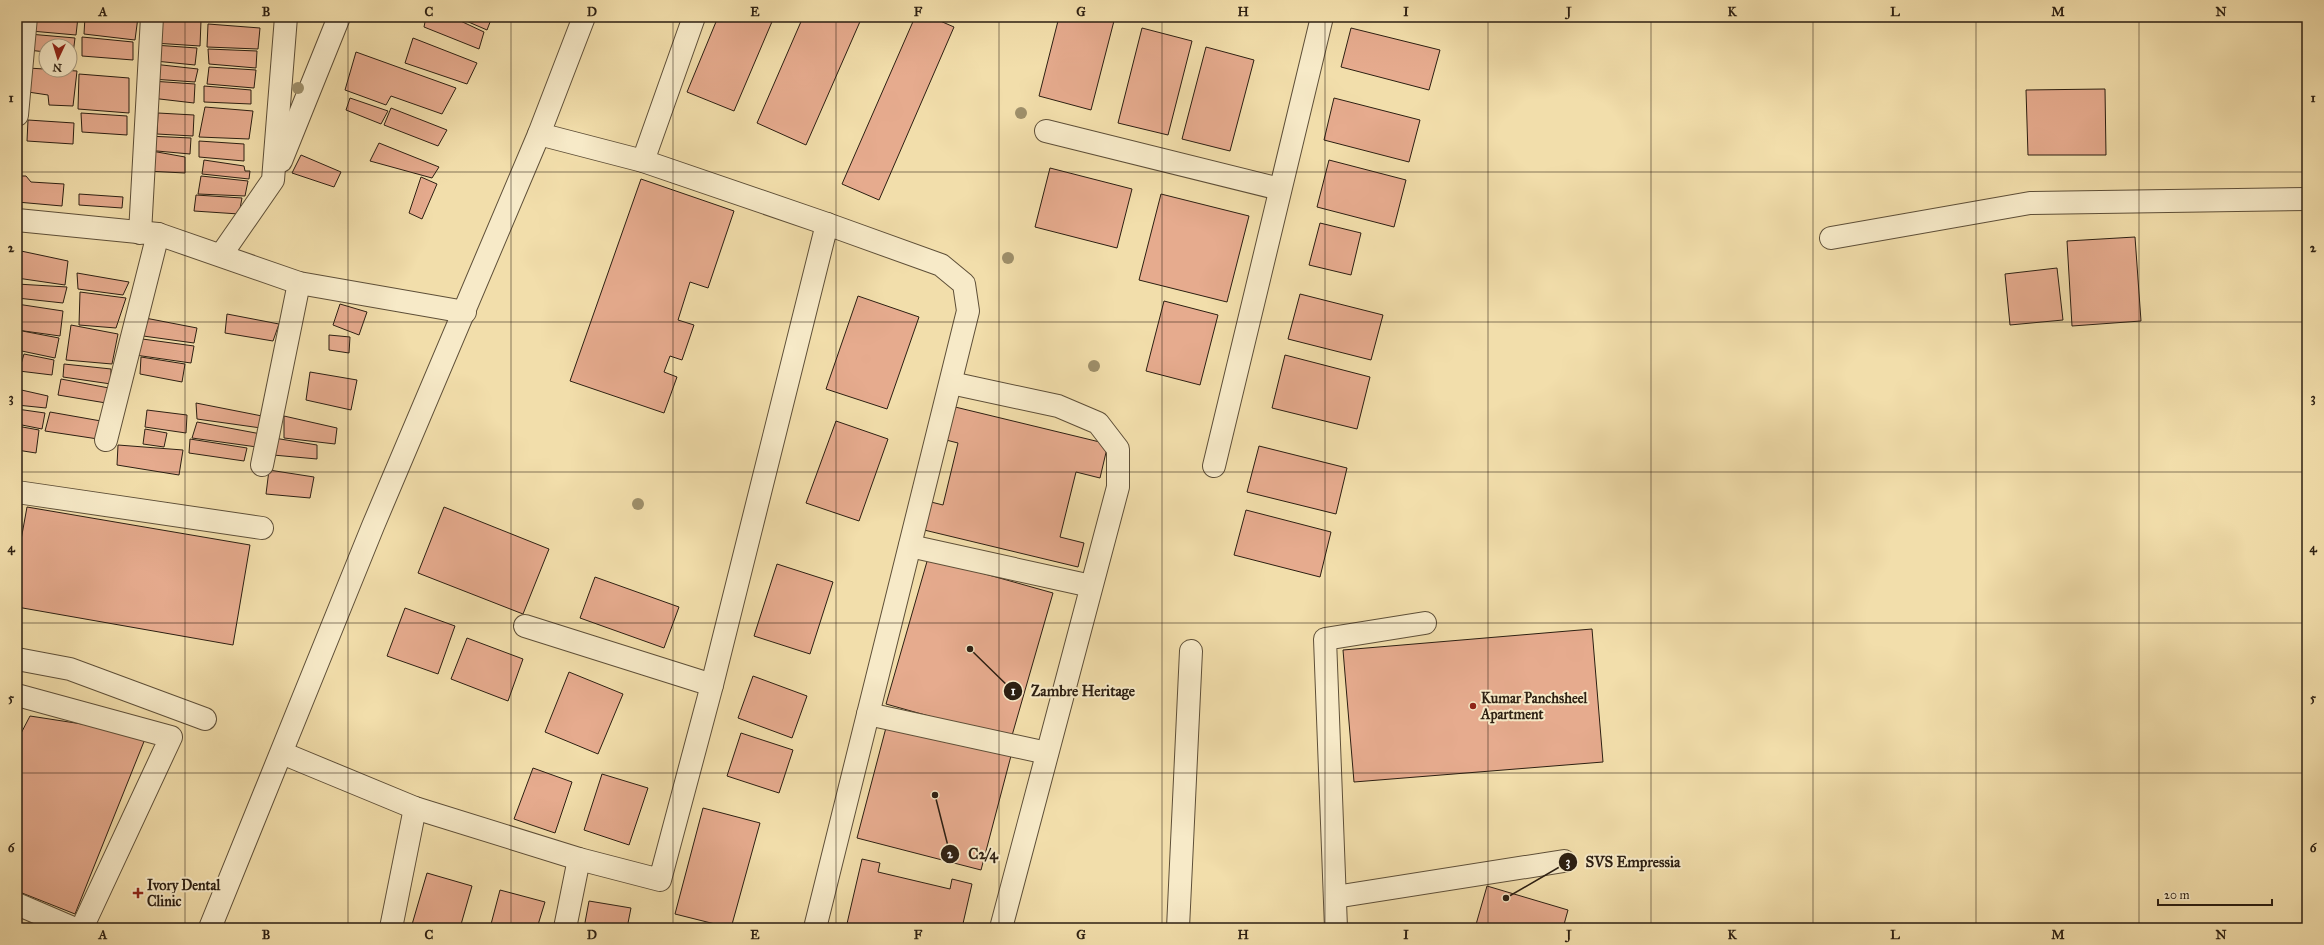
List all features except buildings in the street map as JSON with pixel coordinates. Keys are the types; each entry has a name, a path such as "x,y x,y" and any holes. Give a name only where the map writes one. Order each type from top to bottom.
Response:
{"street":[{"path":"17,115 26,17"},
{"path":"106,440 149,234 152,17"},
{"path":"273,180 286,17"},
{"path":"221,255 273,180 339,17"},
{"path":"210,928 374,526 539,134 584,17"},
{"path":"643,161 694,17"},
{"path":"1214,466 1322,17"},
{"path":"1046,131 1280,189"},
{"path":"539,134 643,161 827,224 941,265 964,284 968,311 815,928"},
{"path":"1831,238 2030,202 2307,199"},
{"path":"17,220 149,234 221,255 299,283 465,312"},
{"path":"282,753 415,808 579,859 660,880 712,685 827,224"},
{"path":"262,465 299,283"},
{"path":"951,383 1058,406 1098,423 1118,449 1118,487 1001,928"},
{"path":"17,492 262,528"},
{"path":"910,546 1091,586"},
{"path":"1336,928 1325,639 1425,623"},
{"path":"525,626 712,685"},
{"path":"1178,928 1191,651"},
{"path":"17,659 70,669 205,719"},
{"path":"17,694 171,737 82,928"},
{"path":"868,714 1048,753"},
{"path":"391,928 415,808"},
{"path":"565,928 579,859"},
{"path":"1335,897 1564,860"},
{"path":"17,904 73,928"}],"place":[{"name":"Zambre Heritage","path":"970,649"},
{"name":"Kumar Panchsheel Apartment","path":"1473,706"},
{"name":"C2/4","path":"935,795"},
{"name":"Ivory Dental Clinic","path":"138,893"},
{"name":"SVS Empressia","path":"1506,898"}]}
